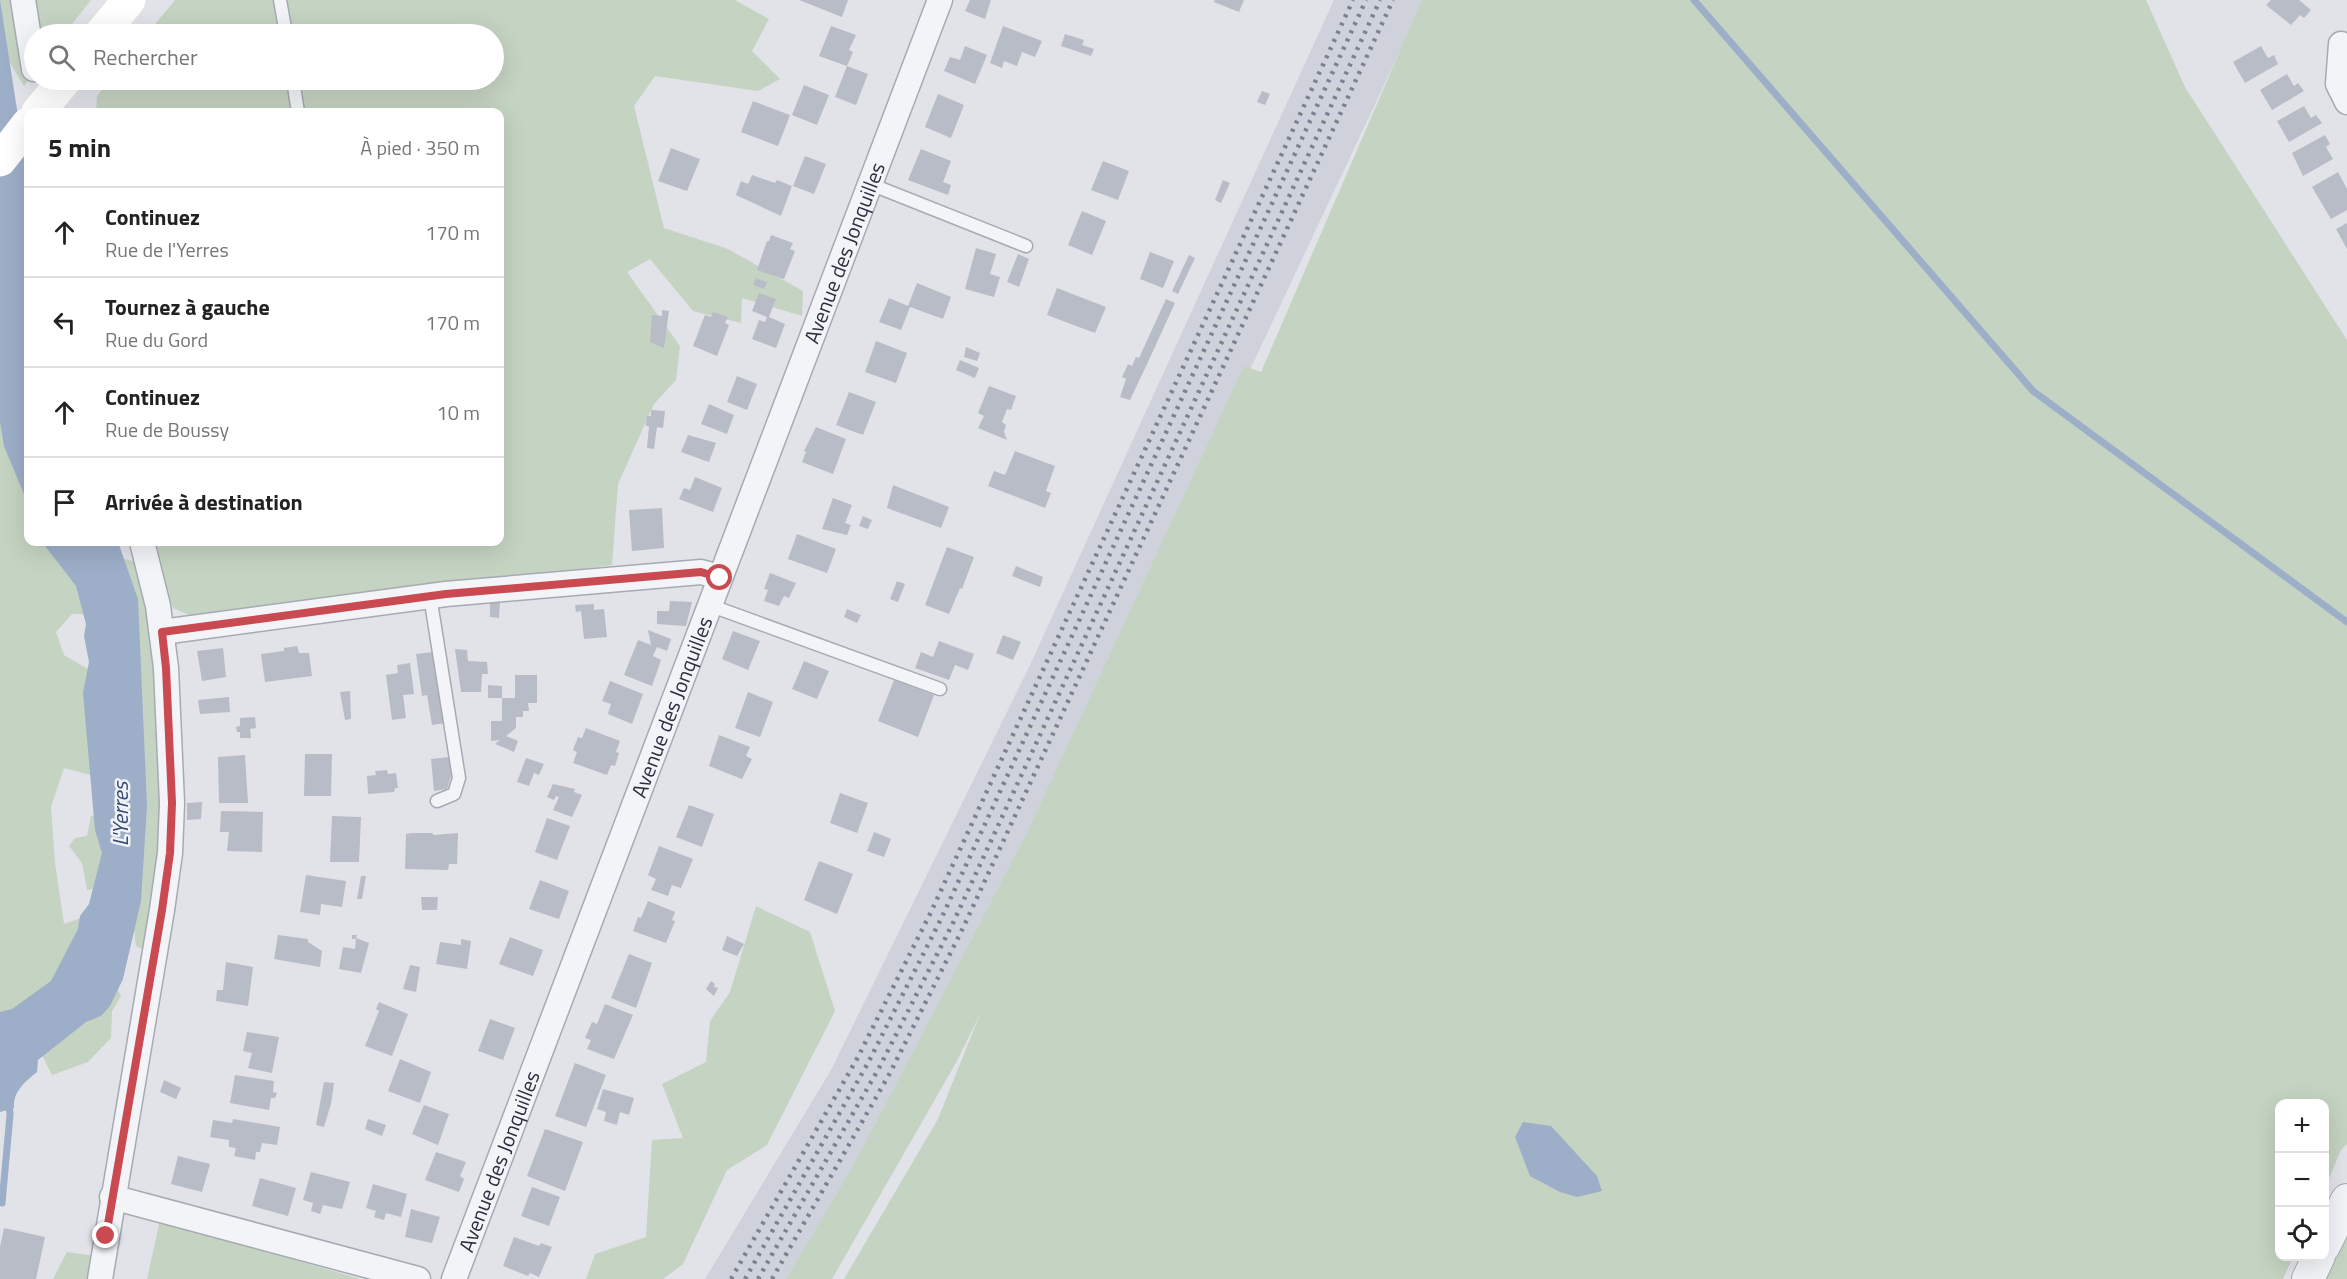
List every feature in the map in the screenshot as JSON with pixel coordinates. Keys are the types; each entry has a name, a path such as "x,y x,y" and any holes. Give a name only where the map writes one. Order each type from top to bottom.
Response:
{"main road":[{"path":"109,24 129,0"},
{"path":"43,108 56,90"},
{"path":"0,160 24,129"}],"street":[{"path":"23,0 27,24"},
{"name":"Avenue des Jonquilles","path":"454,1279 940,0"},
{"path":"2341,44 2338,84 2347,102"},
{"path":"37,90 40,108"},
{"path":"100,1279 170,853 172,803 166,668 156,595 143,546"},
{"path":"162,632 430,596 701,572 720,578"},
{"path":"112,1197 418,1279"},
{"path":"2329,1238 2347,1200"},
{"path":"2308,1279 2317,1261"}],"lane":[{"path":"280,0 284,24"},
{"path":"295,90 297,108"},
{"path":"870,184 1026,246"},
{"path":"430,596 459,778 454,794 437,801"},
{"path":"709,605 940,689"}],"shaded area":[{"path":"1334,0 1424,0 949,1009 796,1279 705,1279 831,1070 1030,665"}],"green space":[{"path":"0,0 91,0 72,24 24,24 24,86 0,46"},
{"path":"175,0 735,0 769,19 752,51 780,79 758,91 655,76 634,106 664,228 728,249 803,291 802,316 742,298 741,323 693,311 650,259 627,272 680,346 676,380 654,404 618,484 612,565 196,618 173,608 150,546 504,546 504,108 96,108 97,96 102,90 504,90 504,24 155,24"},
{"path":"1422,0 2146,0 2185,87 2347,340 2347,1144 2341,1150 2329,1178 2329,1099 2275,1099 2275,1261 2291,1261 2283,1279 844,1279 938,1119 980,1014 957,1061 832,1279 786,1279 856,1161 1027,833 1244,366 1261,372"},
{"path":"0,401 24,467 24,546 80,546 98,615 72,614 56,632 64,655 95,673 98,777 64,768 51,807 55,863 64,924 90,915 75,963 0,1023"},
{"path":"117,557 141,563 158,681 164,819 143,949 136,946 131,905"},
{"path":"103,814 102,888 87,890 82,863 69,846 75,838 87,836 91,816"},
{"path":"756,906 810,932 835,1011 767,1145 727,1170 683,1264 663,1279 586,1279 595,1254 646,1237 652,1140 683,1138 662,1084 706,1062 710,1021 730,992"},
{"path":"113,981 121,996 112,1011 111,1038 88,1062 52,1075 39,1049"},
{"path":"160,1220 360,1279 147,1279"},
{"path":"2347,1235 2347,1279 2326,1279"},
{"path":"67,1252 95,1256 91,1279 53,1279"}],"water":[{"path":"0,0 24,154 24,494 4,446 0,422"},
{"path":"45,546 119,546 138,599 147,806 141,901 123,979 110,1006 101,1016 86,1022 38,1060 37,1072 24,1083 18,1092 14,1108 0,1112 0,1012 12,1009 51,981 78,929 80,916 89,904 102,853 95,830 83,693 89,662 84,636 86,624 76,586"},
{"path":"1523,1122 1551,1126 1597,1176 1602,1191 1577,1197 1560,1192 1530,1176 1515,1137"}],"building":[{"path":"799,0 848,0 842,17"},
{"path":"970,0 991,0 985,19 965,11"},
{"path":"1215,0 1244,0 1239,12 1214,2"},
{"path":"2271,0 2299,0 2311,10 2304,18 2300,15 2291,25 2266,5"},
{"path":"831,26 856,35 849,50 853,52 847,66 819,56"},
{"path":"1003,26 1042,41 1035,57 1022,52 1017,66 1004,61 1002,68 990,63"},
{"path":"1065,34 1084,40 1082,45 1094,49 1091,56 1061,46"},
{"path":"965,46 987,55 975,84 944,71 950,57 960,60"},
{"path":"2261,46 2268,58 2274,55 2278,64 2245,83 2233,62"},
{"path":"847,66 868,74 856,105 835,97"},
{"path":"2287,74 2294,86 2298,83 2304,91 2272,110 2260,90"},
{"path":"804,85 829,95 817,125 792,115"},
{"path":"1262,91 1270,94 1265,105 1257,102"},
{"path":"938,94 964,105 951,138 925,127"},
{"path":"753,101 790,115 778,146 741,132"},
{"path":"2304,106 2311,118 2316,115 2322,123 2289,142 2277,121"},
{"path":"2325,135 2330,144 2326,147 2333,159 2303,176 2292,153"},
{"path":"671,148 700,159 687,191 658,181"},
{"path":"921,149 951,161 943,182 951,185 948,195 908,180"},
{"path":"805,156 826,164 814,194 793,186"},
{"path":"1103,161 1129,171 1118,200 1091,190"},
{"path":"2338,172 2347,189 2347,210 2331,219 2312,187"},
{"path":"752,175 775,183 777,180 792,186 781,216 736,195 741,181 748,184"},
{"path":"1223,180 1230,183 1221,203 1215,200"},
{"path":"1082,211 1106,221 1092,255 1068,245"},
{"path":"2347,223 2347,249 2336,229"},
{"path":"771,235 793,243 790,249 795,251 784,279 757,270"},
{"path":"976,248 996,254 990,274 1000,277 994,297 965,289"},
{"path":"1150,252 1174,261 1163,288 1140,279"},
{"path":"1018,254 1029,259 1019,287 1007,282"},
{"path":"1189,255 1195,258 1178,294 1172,291"},
{"path":"756,278 767,282 764,289 753,285"},
{"path":"917,283 951,297 943,319 910,307 901,330 879,322 889,298 908,306"},
{"path":"1057,288 1106,307 1095,333 1047,315"},
{"path":"759,293 776,299 769,317 785,324 776,348 752,339 759,320 765,322 767,317 752,311"},
{"path":"1166,299 1175,303 1148,362 1130,400 1120,397 1126,379 1122,377 1128,364 1132,366 1136,357 1139,358"},
{"path":"662,310 669,311 664,348 650,342 652,315 662,316"},
{"path":"713,312 728,317 725,323 729,325 717,356 693,346 705,315 711,317"},
{"path":"876,341 907,353 896,383 865,372"},
{"path":"966,347 980,353 977,361 964,357"},
{"path":"960,360 979,368 975,378 956,370"},
{"path":"737,376 757,384 747,410 727,402"},
{"path":"989,386 1016,396 1011,410 1007,409 1002,422 1006,425 1004,432 1007,440 978,428 984,416 978,413"},
{"path":"849,392 876,402 863,435 836,425"},
{"path":"709,404 734,415 727,434 701,424"},
{"path":"651,410 665,411 663,428 657,427 654,449 647,448 649,426 646,426 647,416 651,416"},
{"path":"816,427 846,439 833,474 802,462 806,452 804,451"},
{"path":"688,435 716,443 709,462 681,452"},
{"path":"1015,451 1055,466 1046,491 1051,493 1045,508 988,486 994,471 1005,475"},
{"path":"695,477 722,488 713,512 679,499 684,488 690,490"},
{"path":"893,485 949,507 941,528 887,508"},
{"path":"833,498 852,505 845,523 851,525 847,535 822,529"},
{"path":"662,508 664,548 632,551 629,510"},
{"path":"863,516 872,520 868,529 859,526"},
{"path":"797,534 836,549 827,573 788,559"},
{"path":"947,547 974,557 962,589 960,588 949,614 925,605"},
{"path":"1016,566 1043,577 1040,587 1012,576"},
{"path":"770,573 796,583 789,598 784,596 779,606 764,601 768,590 764,589"},
{"path":"897,581 905,584 898,602 890,599"},
{"path":"670,601 692,602 686,626 657,624 657,611 669,611"},
{"path":"490,602 500,602 499,618 490,617"},
{"path":"594,604 594,610 604,609 607,637 584,639 581,611 576,612 575,605"},
{"path":"847,609 861,615 857,623 844,617"},
{"path":"648,630 671,639 667,651 657,647 653,656 661,660 652,686 624,675 638,640 651,645"},
{"path":"733,631 760,641 748,670 722,659"},
{"path":"1003,635 1021,642 1013,660 996,653"},
{"path":"939,641 974,654 968,670 955,665 949,680 915,668 921,652 933,657"},
{"path":"297,646 299,653 309,653 312,676 265,682 261,654 284,651 284,648"},
{"path":"223,648 226,677 202,681 197,651"},
{"path":"455,649 467,650 468,661 487,662 488,674 482,674 481,692 461,692"},
{"path":"432,652 438,691 442,690 446,723 432,725 427,695 422,696 416,654"},
{"path":"804,661 829,671 817,699 792,689"},
{"path":"410,663 414,694 403,695 406,718 392,720 386,675 398,673 397,665"},
{"path":"515,675 537,675 537,703 528,703 529,711 523,711 523,717 516,717 516,728 506,736 518,741 514,752 495,744 500,740 491,741 491,721 502,721 502,698 515,698"},
{"path":"894,680 934,695 918,737 878,721"},
{"path":"610,681 643,694 632,724 608,714 611,704 602,701"},
{"path":"488,685 502,686 502,698 488,698"},
{"path":"350,691 351,719 345,720 340,692"},
{"path":"748,692 773,702 760,737 735,728"},
{"path":"229,697 230,712 200,714 198,700"},
{"path":"255,717 256,728 250,729 251,738 240,738 240,732 237,732 236,727 240,726 240,718"},
{"path":"586,728 620,741 615,766 611,765 607,775 573,763 577,752 573,750 578,737 582,738"},
{"path":"719,735 750,747 746,756 752,759 742,779 709,766"},
{"path":"305,754 332,754 331,796 304,796"},
{"path":"245,755 248,803 219,803 218,757"},
{"path":"450,757 452,773 447,789 434,791 431,759"},
{"path":"526,758 544,764 539,775 534,773 529,786 517,782"},
{"path":"387,770 388,774 396,773 398,788 395,788 394,792 368,794 367,776 376,775 375,771"},
{"path":"553,784 575,789 574,792 582,795 572,817 553,810 559,797 556,796 554,800 547,797"},
{"path":"840,793 868,803 857,833 830,823"},
{"path":"202,802 201,819 187,820 187,803"},
{"path":"689,805 714,814 702,847 676,837"},
{"path":"221,811 263,812 262,852 227,851 229,832 220,832"},
{"path":"332,816 361,817 359,862 330,862"},
{"path":"547,818 570,826 557,860 535,852"},
{"path":"874,832 891,839 884,857 867,851"},
{"path":"432,833 434,835 458,833 457,864 449,864 448,870 405,869 406,834"},
{"path":"659,846 693,859 681,888 672,885 668,896 651,890 656,879 648,875"},
{"path":"819,861 853,874 837,914 804,900"},
{"path":"306,875 346,881 342,907 321,904 320,915 300,912"},
{"path":"361,876 366,876 362,899 357,899"},
{"path":"540,880 569,891 559,919 529,909"},
{"path":"421,897 438,897 437,910 422,910"},
{"path":"648,901 675,912 672,920 675,921 666,943 633,931"},
{"path":"278,935 308,939 308,942 322,951 320,967 274,959"},
{"path":"352,935 357,935 356,938 369,943 361,973 339,969 343,947 355,949 356,939 352,939"},
{"path":"727,936 744,944 737,956 722,950"},
{"path":"510,937 543,950 533,976 499,964"},
{"path":"461,939 471,941 467,969 436,964 440,942 461,945"},
{"path":"629,954 652,963 636,1008 611,998"},
{"path":"226,962 253,967 248,1006 216,1001 217,990 223,990"},
{"path":"410,965 420,967 416,992 403,989"},
{"path":"711,981 715,984 714,987 718,988 714,996 706,989"},
{"path":"379,1002 408,1014 392,1056 365,1046 379,1011 376,1009"},
{"path":"605,1004 633,1015 614,1059 587,1049 591,1040 585,1038 592,1022 597,1024"},
{"path":"490,1019 515,1028 503,1060 478,1051"},
{"path":"247,1032 279,1037 272,1073 248,1068 252,1053 243,1051"},
{"path":"400,1059 431,1072 420,1103 388,1091"},
{"path":"575,1063 606,1075 586,1127 555,1116"},
{"path":"235,1075 274,1081 273,1092 277,1093 275,1098 271,1098 269,1110 230,1103"},
{"path":"164,1080 181,1088 176,1099 160,1092"},
{"path":"324,1082 334,1083 324,1127 316,1125"},
{"path":"603,1089 634,1098 629,1115 620,1112 617,1125 604,1121 606,1112 597,1109"},
{"path":"424,1105 449,1114 438,1145 412,1134"},
{"path":"233,1119 280,1127 277,1145 262,1143 260,1152 256,1152 255,1160 234,1156 236,1148 229,1147 229,1140 210,1137 213,1120 232,1123"},
{"path":"368,1119 386,1125 382,1136 365,1129"},
{"path":"545,1129 583,1142 565,1191 527,1176"},
{"path":"436,1152 466,1162 460,1176 464,1179 459,1192 425,1180"},
{"path":"178,1156 210,1164 202,1192 171,1184"},
{"path":"311,1172 350,1182 342,1209 323,1205 320,1214 311,1211 313,1203 303,1200"},
{"path":"260,1178 296,1188 288,1216 252,1206"},
{"path":"373,1184 407,1194 401,1217 386,1213 384,1220 374,1217 376,1211 366,1208"},
{"path":"532,1187 560,1197 549,1226 521,1216"},
{"path":"411,1209 440,1217 432,1243 405,1237"},
{"path":"4,1228 45,1237 36,1279 0,1279 0,1247"},
{"path":"514,1237 539,1246 541,1243 552,1247 539,1277 530,1273 528,1276 503,1266"}],"waterway":[{"path":"1694,0 2033,391 2347,622"},
{"name":"L'Yerres","path":"2,1203 10,1115 9,1101"}],"railway":[{"path":"731,1279 858,1057 931,912 1353,0"},
{"path":"745,1279 868,1063 942,917 1366,0"},
{"path":"758,1279 879,1068 953,923 1380,0"},
{"path":"772,1279 890,1073 963,928 1393,0"}],"route":[{"path":"106,1236 170,853 172,803 166,668 162,632 446,594 701,572 720,578"}]}
